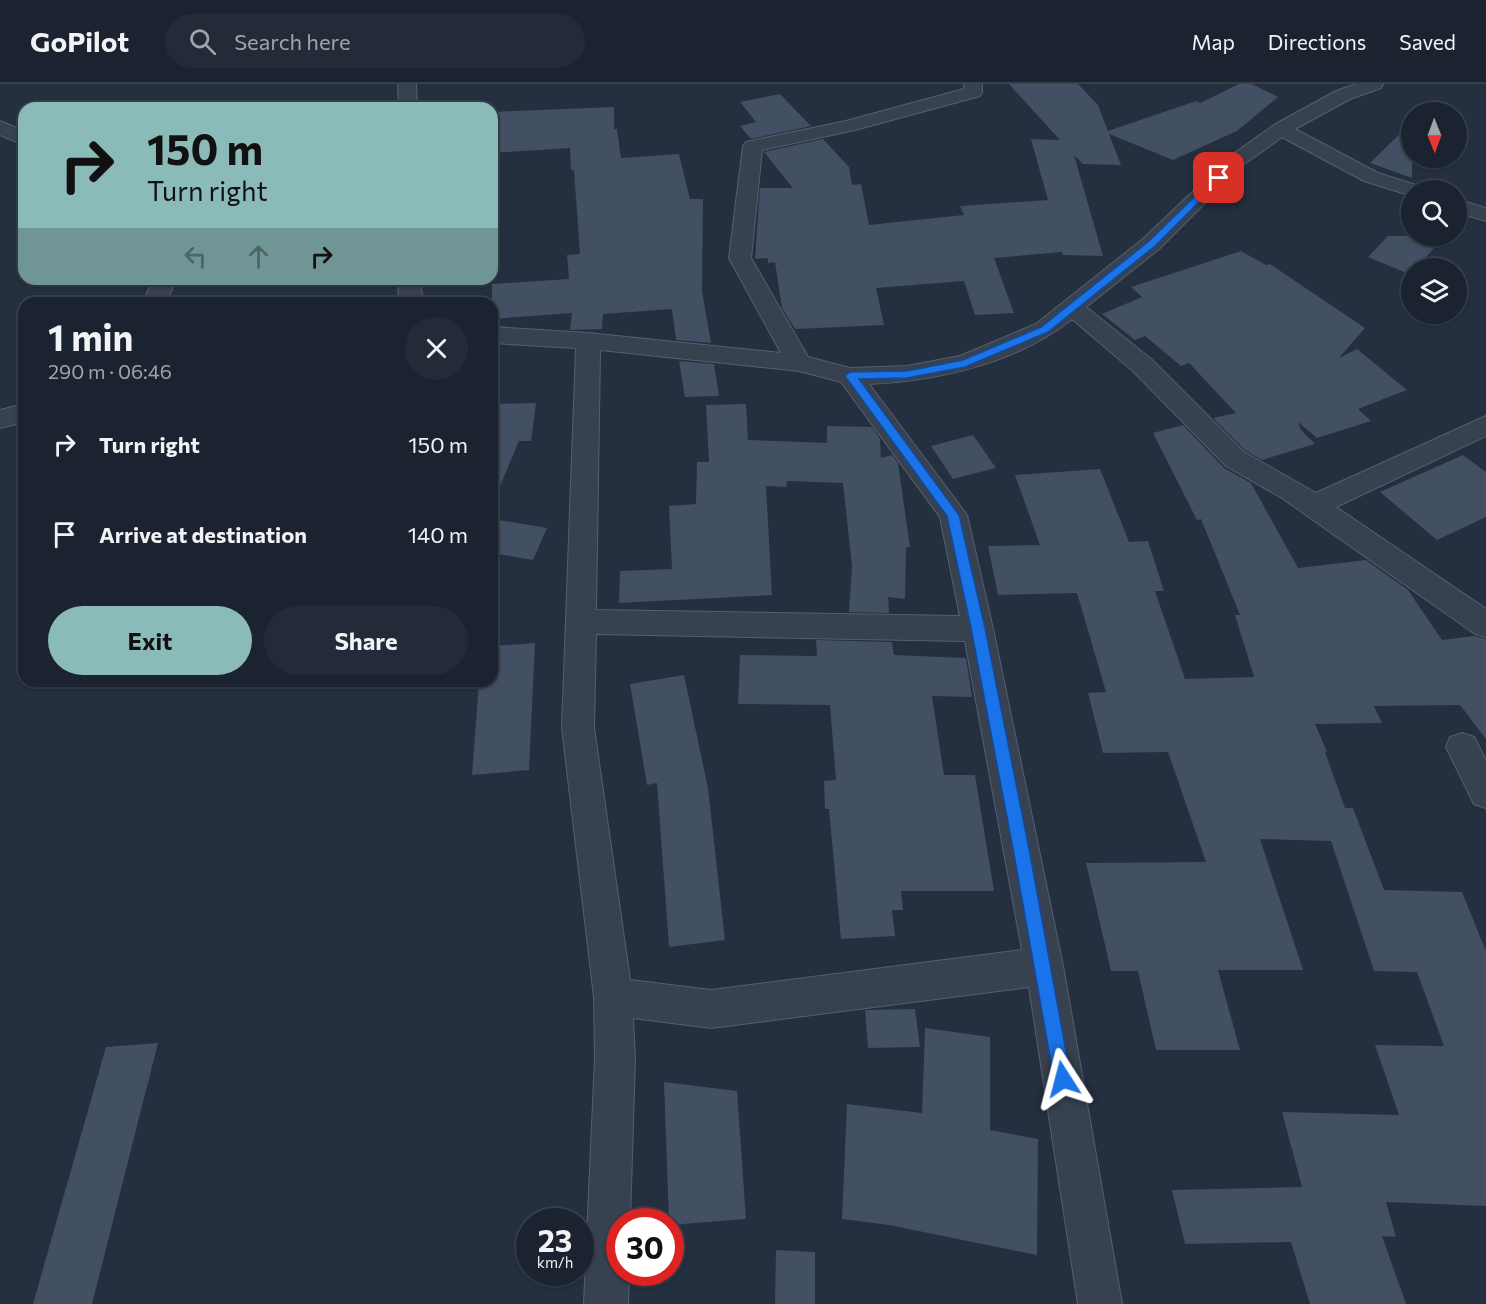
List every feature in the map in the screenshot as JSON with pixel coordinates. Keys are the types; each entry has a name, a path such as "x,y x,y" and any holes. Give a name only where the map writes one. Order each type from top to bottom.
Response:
{"street":[{"path":"407,84 408,102"},
{"path":"799,363 740,258 753,146 848,126 973,92 973,84"},
{"path":"498,335 588,341 799,363 850,376 907,374 965,363 1044,329 1151,244 1236,161 1281,129 1343,95 1374,84"},
{"path":"0,127 18,136"},
{"path":"1281,129 1371,177 1401,187"},
{"path":"1467,209 1486,215"},
{"path":"1073,308 1142,365 1235,459 1314,506 1486,625"},
{"path":"588,341 578,728 613,997 615,1058 606,1304"},
{"path":"850,376 953,515 978,628 1044,966 1100,1304"},
{"path":"0,419 18,414"},
{"path":"1314,506 1486,425"},
{"path":"581,622 978,628"},
{"path":"1462,747 1486,793"},
{"path":"613,997 711,1009 1044,966"}],"building":[{"path":"1009,84 1078,84 1098,105 1108,131 1196,101 1200,103 1239,84 1252,84 1278,97 1237,131 1173,160 1109,134 1121,165 1083,164 1074,155 1103,256 1063,255 1062,252 994,258 1014,313 975,315 964,281 876,288 884,325 795,329 782,308 775,262 768,263 768,258 755,259 760,188 793,188 764,152 823,139 849,167 852,185 861,184 869,225 964,215 960,206 1048,200 1031,139 1060,140"},
{"path":"780,94 811,126 751,139 740,126 756,122 740,102"},
{"path":"614,107 614,129 617,129 621,158 679,154 690,199 703,199 702,291 711,343 676,340 672,309 603,314 602,329 570,330 572,313 498,319 498,297 492,297 492,285 569,279 567,255 580,254 574,170 571,170 570,148 498,153 498,112"},
{"path":"1401,133 1401,168 1412,168 1412,178 1370,163"},
{"path":"1388,236 1401,236 1401,246 1436,246 1425,258 1401,258 1401,271 1368,257"},
{"path":"1241,251 1266,265 1270,264 1365,328 1339,358 1357,349 1407,390 1358,409 1371,421 1317,438 1298,422 1301,430 1315,444 1262,460 1245,450 1213,418 1236,413 1189,363 1181,366 1145,336 1135,340 1102,314 1142,297 1131,287"},
{"path":"679,361 714,364 719,396 685,397"},
{"path":"536,403 531,441 519,441 498,491 498,404"},
{"path":"746,404 748,440 827,443 827,426 872,427 880,439 881,458 892,455 898,463 910,547 906,547 905,599 888,597 889,613 849,612 852,566 843,483 787,481 786,487 766,486 772,595 619,603 620,571 672,569 669,506 696,504 697,462 709,462 706,405"},
{"path":"1183,425 1224,468 1251,483 1298,568 1366,560 1408,590 1442,640 1474,636 1486,639 1486,739 1460,705 1374,706 1382,723 1315,724 1327,752 1325,752 1345,808 1353,808 1384,890 1462,892 1486,951 1486,1206 1386,1202 1396,1237 1382,1236 1406,1304 1310,1304 1291,1242 1185,1244 1172,1190 1302,1187 1282,1112 1399,1115 1375,1045 1444,1046 1417,972 1374,971 1331,841 1260,839 1303,970 1218,970 1240,1050 1156,1050 1138,971 1111,971 1086,863 1206,862 1168,752 1103,753 1088,693 1106,692 1077,593 998,595 988,546 1040,545 1015,475 1100,469 1129,542 1148,541 1164,591 1155,591 1185,679 1254,677 1235,615 1240,615 1201,519 1197,520 1153,433"},
{"path":"973,435 996,468 953,479 931,446"},
{"path":"1463,455 1486,472 1486,517 1437,540 1380,492"},
{"path":"498,520 547,528 533,560 498,554"},
{"path":"816,640 892,642 894,655 966,658 972,697 932,696 944,775 975,775 994,891 901,891 903,910 892,910 895,936 841,939 829,809 825,809 824,781 836,780 830,705 738,704 740,655 817,656"},
{"path":"535,643 529,770 472,775 479,687 498,687 498,646"},
{"path":"684,675 708,788 725,940 669,947 657,783 647,785 630,684"},
{"path":"915,1009 920,1047 868,1048 865,1010"},
{"path":"925,1028 990,1037 990,1130 1038,1139 1037,1255 889,1225 842,1219 847,1104 922,1113"},
{"path":"158,1043 92,1304 33,1304 106,1047"},
{"path":"664,1082 737,1091 746,1219 684,1224 684,1208 669,1208"},
{"path":"776,1250 815,1252 815,1304 775,1304"}],"route":[{"path":"1063,1079 1044,966 978,628 953,515 850,376 907,374 965,363 1044,329 1151,244 1219,178"}]}
